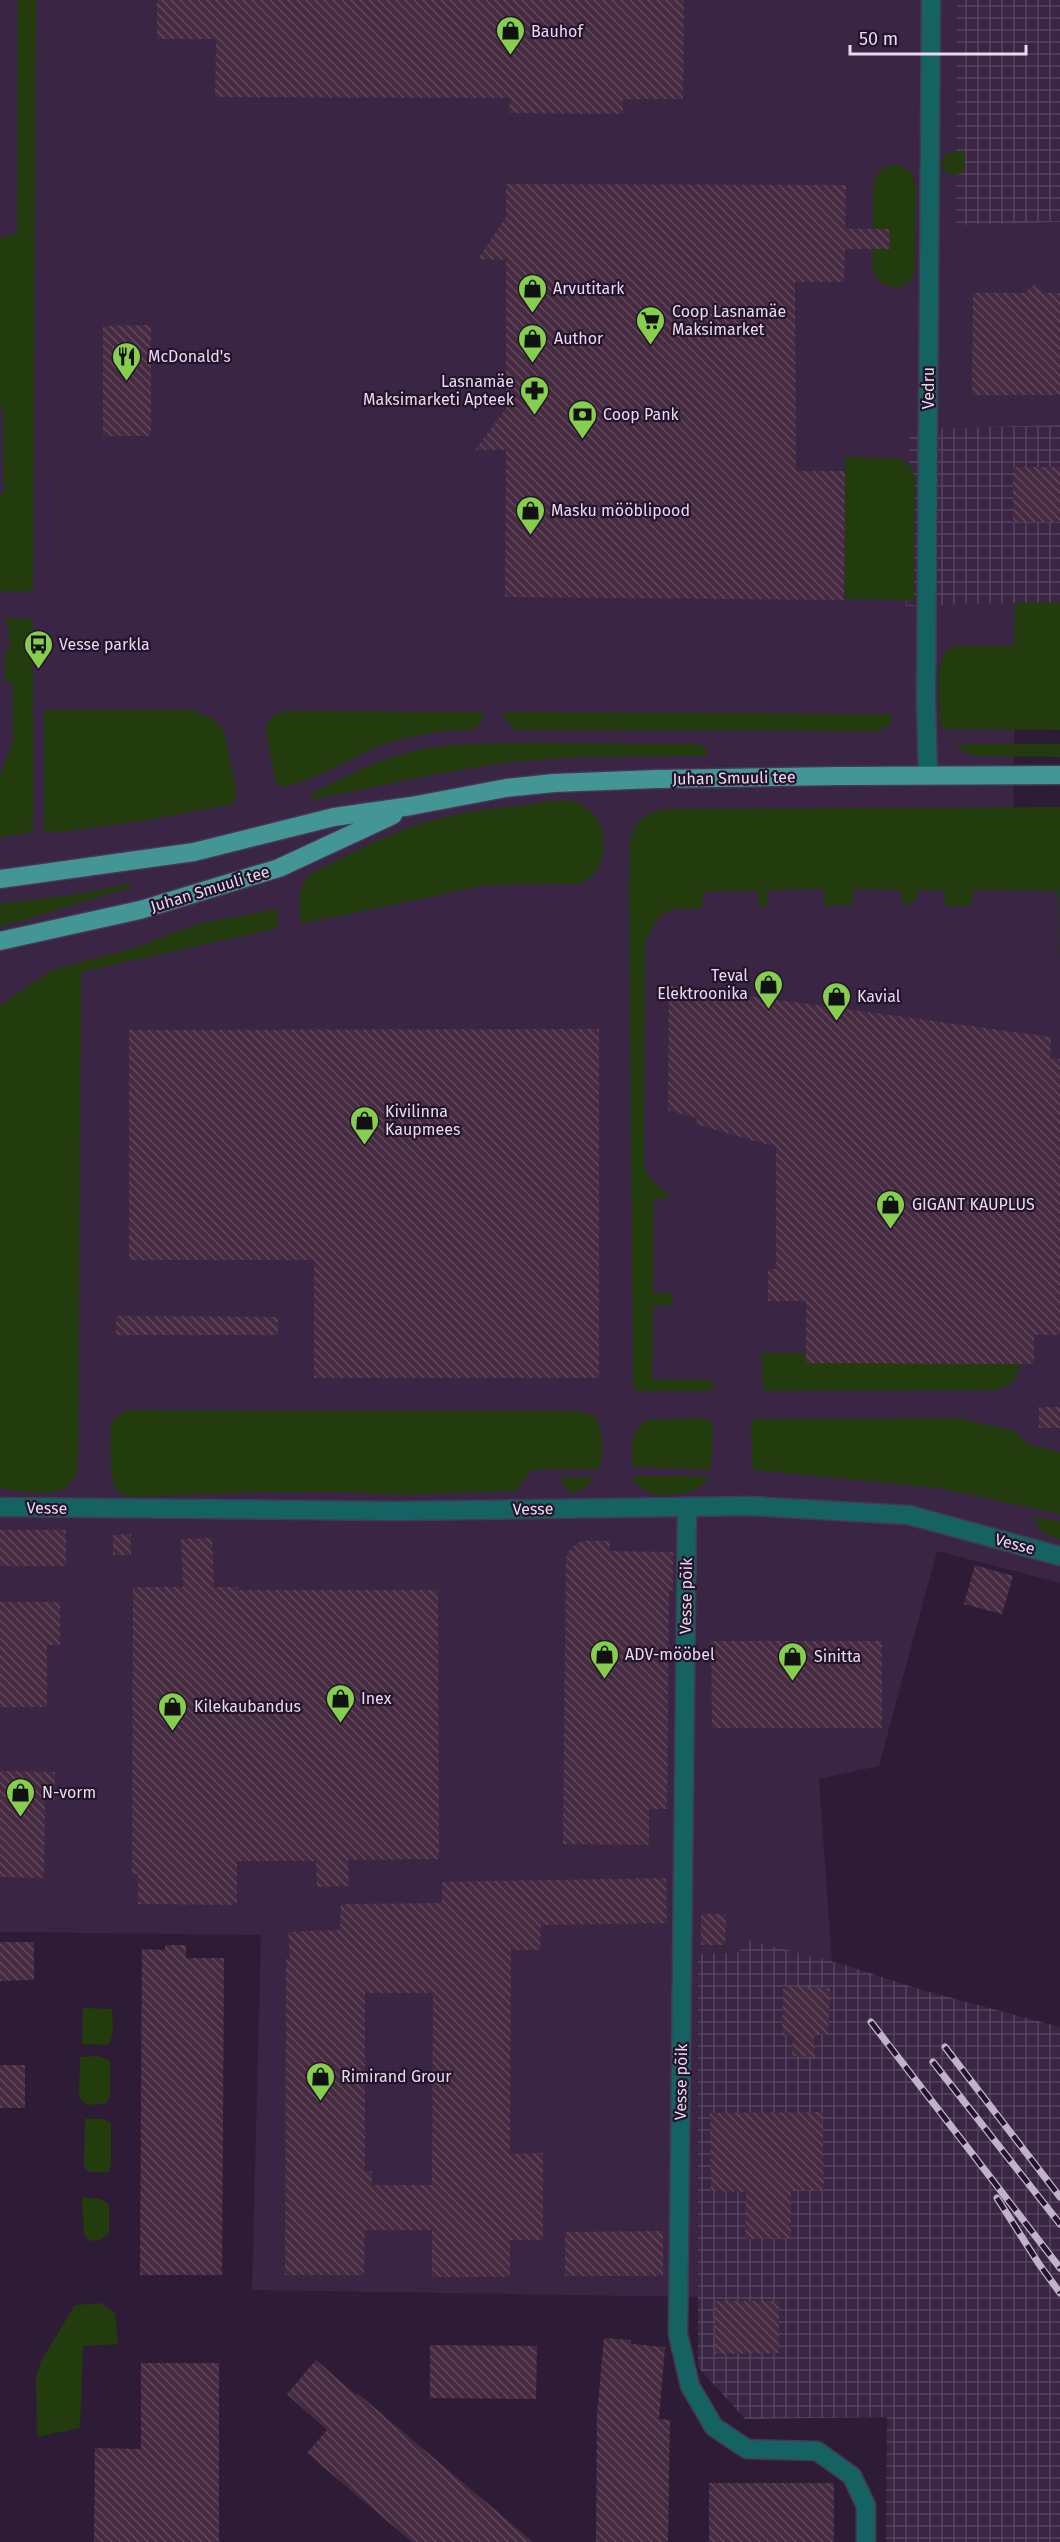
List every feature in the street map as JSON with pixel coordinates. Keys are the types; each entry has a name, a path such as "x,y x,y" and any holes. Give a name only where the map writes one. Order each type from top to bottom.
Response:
{"main road":[{"name":"Juhan Smuuli tee","path":"1,879 194,852 333,817 411,806 471,793 554,783 928,775 1060,776"},
{"name":"Juhan Smuuli tee","path":"0,941 140,910 279,868 411,806"}],"street":[{"name":"Vedru","path":"928,775 926,681 931,0"},
{"name":"Vesse","path":"0,1507 408,1511 750,1506 909,1515 1060,1556"},
{"name":"Vesse põik","path":"687,1507 678,2334 690,2386 714,2427 747,2449 817,2451 852,2476 866,2506 866,2542"}],"shaded area":[{"path":"0,0 957,0 956,224 1060,222 1060,425 911,429 906,605 1015,602 1013,890 1060,891 1060,1583 937,1551 879,1766 819,1779 832,1962 742,1938 741,1952 698,1954 698,2297 252,2290 261,1935 0,1932"},
{"path":"957,0 1060,0 1060,222 956,225"},
{"path":"1060,425 1060,602 906,606 910,429"},
{"path":"742,1938 1060,2027 1060,2542 886,2542 887,2417 745,2419 698,2367 698,1954 740,1952"}],"green space":[{"path":"18,0 36,0 33,589 26,592 0,591 0,494 4,493 4,488 3,415 0,402 0,238 17,233"},
{"path":"964,150 965,172 954,175 945,172 941,166 946,154"},
{"path":"896,164 910,171 916,184 915,271 909,283 898,288 881,284 872,267 873,181 882,168"},
{"path":"845,457 899,458 911,466 915,478 914,600 845,599"},
{"path":"1015,602 1060,602 1060,730 942,729 938,679 939,668 946,651 953,646 1014,646"},
{"path":"5,618 33,620 33,830 30,833 0,837 0,776 13,740 13,683 5,683 4,652 9,652 9,624 5,624"},
{"path":"44,710 191,710 210,717 224,730 237,794 233,804 137,822 51,833 44,831"},
{"path":"284,711 485,712 476,729 427,734 391,742 307,780 281,787 276,784 265,727 273,715"},
{"path":"503,712 893,714 890,725 877,731 515,730 504,717"},
{"path":"699,744 707,750 707,756 580,757 509,762 310,800 313,793 336,781 398,755 452,745"},
{"path":"1060,744 1060,757 981,756 968,754 954,745"},
{"path":"552,801 569,801 580,804 593,814 600,824 604,847 602,859 590,878 579,884 488,885 301,924 301,890 313,872 378,840 418,824 461,813"},
{"path":"1060,807 1060,967 1058,891 973,890 972,905 948,907 945,903 944,891 918,890 916,899 910,905 902,905 901,890 853,889 853,905 824,906 824,889 767,890 767,907 759,907 758,891 703,892 702,908 671,910 655,923 645,944 644,1166 654,1182 669,1194 669,1198 654,1199 653,1293 671,1292 672,1305 653,1306 652,1379 711,1380 714,1386 712,1391 636,1391 633,1387 629,884 630,847 634,828 640,820 663,809"},
{"path":"130,883 132,887 0,927 0,904 80,894"},
{"path":"277,909 278,928 81,972 78,1465 74,1478 58,1491 36,1493 0,1488 0,1005 52,970 137,947 197,924"},
{"path":"761,1353 806,1353 806,1363 1020,1364 1014,1381 999,1390 763,1391"},
{"path":"126,1410 582,1411 596,1417 601,1436 602,1457 599,1469 532,1470 516,1491 402,1495 263,1492 133,1497 116,1490 111,1468 112,1423"},
{"path":"699,1418 711,1420 713,1425 711,1470 633,1467 634,1434 642,1424 648,1420"},
{"path":"958,1418 1015,1431 1025,1442 1060,1452 1060,1514 938,1488 755,1470 752,1466 751,1419"},
{"path":"704,1476 709,1478 693,1490 670,1495 647,1491 639,1486 633,1477"},
{"path":"560,1477 594,1478 586,1488 572,1493 566,1489"},
{"path":"1034,1517 1060,1521 1060,1540 1041,1531"},
{"path":"83,2008 112,2009 113,2032 109,2045 82,2044"},
{"path":"98,2056 110,2061 110,2095 107,2103 87,2105 79,2097 80,2057"},
{"path":"85,2119 103,2119 111,2123 109,2172 89,2172 84,2167"},
{"path":"82,2197 100,2199 109,2204 109,2233 100,2240 91,2241 84,2235"},
{"path":"100,2303 115,2313 118,2344 83,2346 80,2428 37,2437 36,2377 41,2361 75,2305"}],"building":[{"name":"Bauhof","path":"157,0 684,0 683,99 623,99 623,114 509,113 510,98 215,97 216,39 157,39"},
{"name":"Coop Lasnamäe Maksimarket","path":"506,184 846,185 845,229 889,229 890,249 845,249 844,282 795,282 796,471 845,471 844,600 505,597 506,450 475,450 506,409 506,260 478,259 506,217"},
{"path":"1035,284 1043,293 1060,293 1060,395 972,395 973,293 1025,293"},
{"name":"McDonald's","path":"151,325 151,436 103,436 103,326"},
{"path":"1013,467 1060,467 1060,522 1013,522"},
{"path":"669,985 1051,1037 1050,1059 1060,1059 1060,1335 1034,1335 1034,1364 806,1363 806,1301 768,1301 768,1269 776,1269 776,1147 696,1124 697,1118 668,1110"},
{"name":"Kivilinna Kaupmees","path":"599,1029 599,1378 314,1378 314,1260 129,1260 129,1030"},
{"path":"116,1316 278,1317 278,1335 116,1335"},
{"path":"1039,1407 1060,1407 1060,1428 1039,1428"},
{"path":"0,1530 66,1530 66,1566 0,1566"},
{"path":"131,1534 131,1555 113,1555 113,1535"},
{"path":"212,1538 214,1587 238,1587 238,1590 438,1590 439,1859 348,1860 349,1886 317,1887 316,1861 237,1861 237,1905 138,1904 138,1874 132,1874 133,1587 183,1587 181,1539"},
{"path":"610,1541 609,1551 673,1552 673,1591 669,1591 667,1809 649,1809 649,1845 563,1844 566,1560 568,1552 577,1543"},
{"path":"975,1565 1013,1576 1002,1614 964,1604"},
{"path":"0,1602 60,1602 60,1645 47,1645 47,1707 0,1707"},
{"path":"711,1641 882,1641 882,1728 712,1728"},
{"path":"0,1771 55,1772 55,1800 45,1799 44,1878 0,1877"},
{"path":"666,1878 667,1923 541,1925 540,1950 511,1950 510,2154 543,2153 543,2240 510,2240 510,2277 432,2277 432,2230 365,2230 364,2275 285,2275 286,1959 290,1959 288,1932 340,1930 341,1904 442,1903 442,1882","holes":["365,1993 433,1993 432,2185 372,2185 372,2171 365,2171"]},
{"path":"701,1914 726,1914 725,1945 701,1945"},
{"path":"0,1942 34,1942 34,1980 0,1981"},
{"path":"165,1945 186,1945 186,1958 224,1958 222,2275 140,2275 142,1949 165,1950"},
{"path":"783,1986 830,1988 828,2035 814,2034 815,2057 792,2056 793,2036 782,2036"},
{"path":"0,2065 25,2065 25,2108 0,2108"},
{"path":"822,2112 824,2190 791,2190 791,2238 745,2239 746,2192 711,2191 710,2113"},
{"path":"663,2231 663,2276 565,2276 565,2232"},
{"path":"715,2301 779,2301 779,2353 715,2354"},
{"path":"604,2338 631,2340 631,2344 665,2347 659,2419 670,2420 668,2542 596,2542 597,2414"},
{"path":"430,2345 537,2346 536,2399 430,2398"},
{"path":"316,2360 533,2542 412,2542 307,2453 327,2430 287,2394"},
{"path":"141,2363 219,2363 219,2542 94,2542 95,2448 141,2449"},
{"path":"709,2483 834,2483 834,2542 709,2542"}],"railway":[{"path":"871,2022 1060,2268"},
{"path":"945,2047 1060,2197"},
{"path":"933,2062 1060,2224"},
{"path":"997,2198 1060,2293"}],"place":[{"name":"Bauhof","path":"510,56"},
{"name":"Arvutitark","path":"532,314"},
{"name":"Coop Lasnamäe Maksimarket","path":"651,346"},
{"name":"Author","path":"533,364"},
{"name":"McDonald's","path":"127,382"},
{"name":"Lasnamäe Maksimarketi Apteek","path":"535,416"},
{"name":"Coop Pank","path":"582,440"},
{"name":"Masku mööblipood","path":"530,536"},
{"name":"Vesse parkla","path":"38,670"},
{"name":"Teval Elektroonika","path":"769,1010"},
{"name":"Kavial","path":"836,1022"},
{"name":"Kivilinna Kaupmees","path":"364,1146"},
{"name":"GIGANT KAUPLUS","path":"891,1230"},
{"name":"ADV-mööbel","path":"604,1680"},
{"name":"Sinitta","path":"793,1682"},
{"name":"Inex","path":"340,1724"},
{"name":"Kilekaubandus","path":"173,1732"},
{"name":"N-vorm","path":"21,1818"},
{"name":"Rimirand Grour","path":"320,2102"}]}
